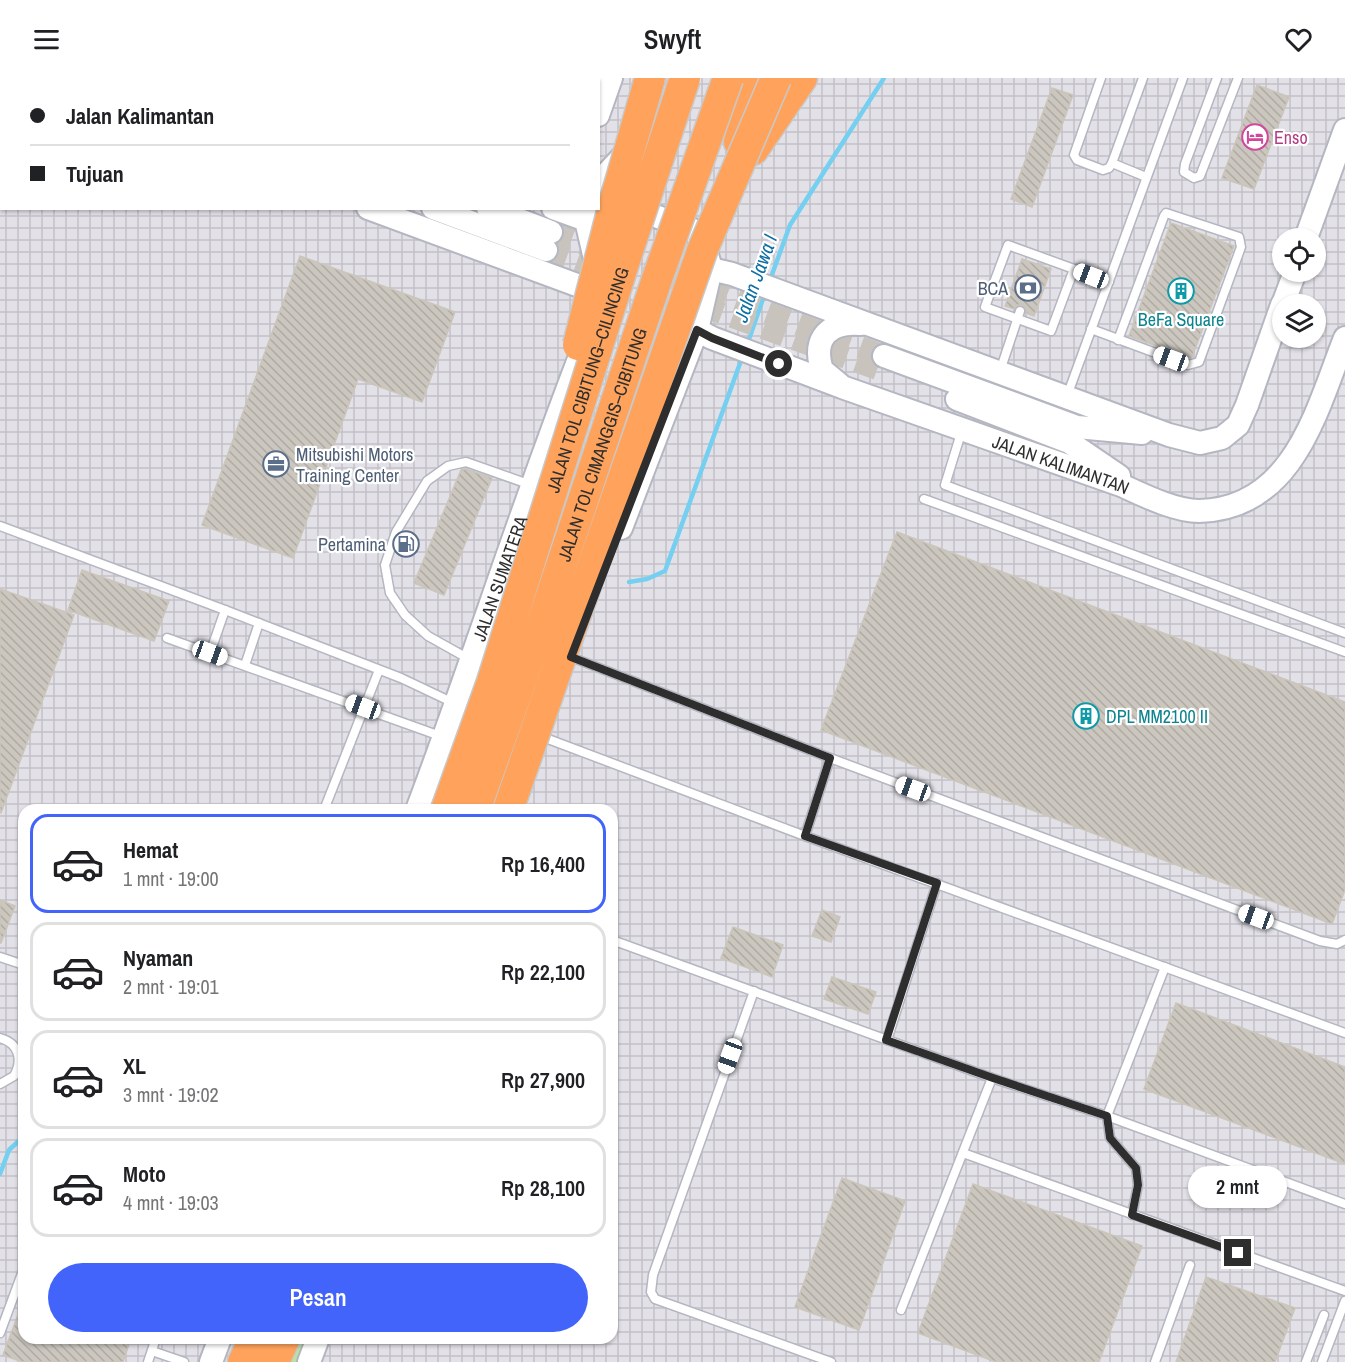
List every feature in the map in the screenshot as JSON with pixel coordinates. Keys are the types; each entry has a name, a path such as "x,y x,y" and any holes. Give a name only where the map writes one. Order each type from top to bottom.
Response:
{"highway":[{"path":"448,804 492,682 615,200 650,78"},
{"name":"JALAN TOL CIBITUNG–CILINCING","path":"492,682 620,275 685,78"},
{"name":"JALAN TOL CIMANGGIS–CIBITUNG","path":"477,804 546,611 657,279 728,78"},
{"path":"738,143 756,78"},
{"path":"708,248 761,78"},
{"path":"510,804 708,248 776,78"},
{"path":"708,248 739,172 802,78"},
{"path":"243,1362 252,1344"},
{"path":"274,1362 282,1344"}],"street":[{"path":"600,109 610,78"},
{"path":"600,181 696,78"},
{"path":"1310,228 1345,130"},
{"path":"514,804 530,733 571,657 697,330 708,248 738,143"},
{"path":"373,210 604,296"},
{"path":"440,210 548,241 492,210"},
{"path":"564,210 630,227 650,214 693,230 708,248 749,281 1169,435"},
{"path":"585,214 604,296"},
{"name":"JALAN SUMATERA","path":"419,804 532,485 630,227"},
{"path":"842,387 822,369 819,347 821,339 832,328 851,323 868,324"},
{"name":"JALAN KALIMANTAN","path":"697,330 712,338 842,387 1166,504 1198,511 1231,507 1266,490 1287,467 1304,441 1345,338"},
{"path":"1147,496 1069,442 882,363 1077,427 1169,435 1200,442 1222,438 1238,425 1272,336"},
{"path":"211,1362 218,1344"},
{"path":"309,1362 316,1344"}],"lane":[{"path":"1101,78 1074,155 1077,160 1100,170 1106,170 1112,163 1143,78"},
{"path":"1067,396 1183,78"},
{"path":"1217,78 1185,164 1184,172 1194,178 1200,176 1238,78"},
{"path":"1112,163 1146,177"},
{"path":"1091,329 1118,340 1188,365 1196,365 1241,247 1239,237 1166,213 1118,340"},
{"path":"1074,269 1051,331 1019,315 985,308 1008,245 1038,260 1074,269 1109,282"},
{"path":"999,372 1019,315"},
{"path":"962,429 945,485 1345,633"},
{"path":"472,660 428,636 405,615 390,593 385,565 396,532 427,481 437,471 448,466 466,462 532,485"},
{"path":"924,499 1345,652"},
{"path":"0,526 379,670 490,719"},
{"path":"210,653 225,610"},
{"path":"245,665 259,624"},
{"path":"166,638 444,737"},
{"path":"571,657 830,758 1320,941 1337,944 1345,940"},
{"path":"326,804 379,670"},
{"path":"501,723 511,726"},
{"path":"530,733 805,836 1345,1032"},
{"path":"805,836 830,758"},
{"path":"886,1040 937,883"},
{"path":"618,942 886,1040 1107,1116 1345,1204"},
{"path":"0,957 18,964"},
{"path":"1132,1215 1138,1185 1136,1168 1110,1138 1107,1116 1165,967"},
{"path":"754,991 652,1275 651,1292 656,1299 831,1362"},
{"path":"0,1038 18,1049"},
{"path":"0,1084 18,1073"},
{"path":"902,1310 993,1078"},
{"path":"963,1153 1345,1291"},
{"path":"1155,1362 1190,1265"},
{"path":"0,1334 18,1284"},
{"path":"1322,1362 1345,1301"},
{"path":"1306,1362 1324,1315"},
{"path":"148,1362 154,1344"},
{"path":"152,1351 184,1362"}],"shaded area":[{"path":"600,78 1345,78 1345,1362 0,1362 0,210 600,210"}],"green space":[{"path":"296,1344 316,1344 309,1362 288,1362"}],"building":[{"name":"Enso","path":"1257,85 1289,97 1254,189 1222,178"},
{"path":"1052,88 1073,95 1032,207 1011,199"},
{"name":"BeFa Square","path":"1171,223 1234,246 1190,358 1129,336"},
{"name":"Mitsubishi Motors Training Center","path":"300,256 455,312 422,402 358,379 293,558 202,525"},
{"name":"BCA","path":"1022,259 1051,269 1034,316 1026,313 1023,305 1018,305 1014,309 1005,306"},
{"path":"466,469 492,478 444,595 414,583 461,470"},
{"name":"DPL MM2100 II","path":"897,532 1345,702 1345,890 1332,924 821,730"},
{"path":"82,570 169,601 154,641 68,610"},
{"path":"0,589 74,615 1,813 0,812"},
{"path":"0,900 15,906 1,943 0,943"},
{"path":"822,910 840,917 831,942 812,936"},
{"path":"733,927 783,945 772,977 721,958"},
{"path":"832,977 876,992 868,1014 824,999"},
{"path":"1176,1003 1345,1067 1345,1164 1144,1089"},
{"path":"842,1178 905,1201 859,1330 795,1307"},
{"path":"973,1184 1142,1246 1099,1362 996,1362 918,1333"},
{"path":"1206,1277 1295,1308 1275,1362 1176,1362"},
{"path":"18,1314 18,1344 129,1344 123,1362 22,1362 3,1355"}],"waterway":[{"name":"Jalan Jawa I","path":"770,280 790,225 884,78"},
{"name":"Jalan Jawa I","path":"747,345 765,293"},
{"name":"Jalan Jawa I","path":"629,582 647,579 665,571 743,355"},
{"path":"0,1174 9,1150 18,1142"}],"tunnel":[{"path":"551,232 884,356"},
{"path":"546,250 880,370"}],"place":[{"name":"Enso","path":"1255,137"},
{"name":"BCA","path":"1028,288"},
{"name":"BeFa Square","path":"1181,291"},
{"name":"Mitsubishi Motors Training Center","path":"276,464"},
{"name":"Pertamina","path":"406,544"},
{"name":"DPL MM2100 II","path":"1086,716"}],"route":[{"path":"779,364 697,330 571,657 830,758 805,836 937,883 886,1040 1107,1116 1110,1138 1136,1168 1138,1185 1132,1215 1238,1253"}]}
